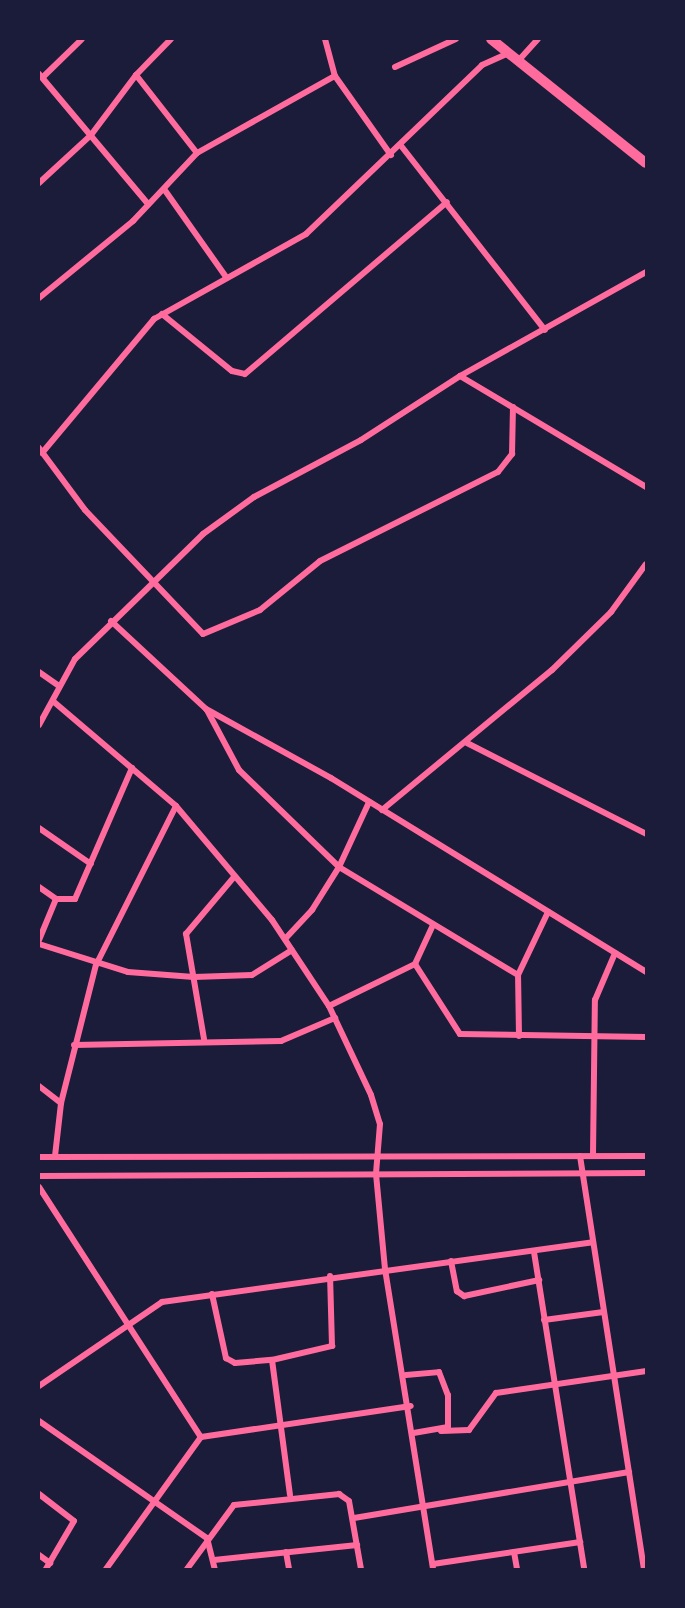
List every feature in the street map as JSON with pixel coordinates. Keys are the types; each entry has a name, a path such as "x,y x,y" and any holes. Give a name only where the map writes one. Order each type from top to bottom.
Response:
{"street":[{"path":"82,39 41,75 148,204"},
{"path":"39,183 91,135 136,75 171,39"},
{"path":"325,39 335,76 391,155"},
{"path":"395,67 456,39"},
{"path":"491,39 646,163"},
{"path":"513,407 512,454 498,472 320,561 260,609 223,629 203,634 85,510 40,451 162,314 306,234 402,147 482,65 514,57 538,39"},
{"path":"136,75 197,153"},
{"path":"39,298 148,204 197,153 335,76"},
{"path":"402,147 545,330"},
{"path":"164,189 226,277"},
{"path":"162,314 232,371 244,374 447,202"},
{"path":"39,724 54,702 59,686 111,621 152,578 254,497 361,440 460,376 646,272"},
{"path":"460,376 646,487"},
{"path":"382,810 467,743 611,612 646,564"},
{"path":"111,621 206,709 369,802 646,972"},
{"path":"39,672 59,686"},
{"path":"54,702 176,806 285,939 329,1006 377,1109 376,1174 385,1269 411,1406 433,1567 580,1542"},
{"path":"206,709 239,770 339,867 518,975"},
{"path":"467,743 646,834"},
{"path":"39,887 56,899 73,902 132,768"},
{"path":"285,939 312,910 339,867 369,802"},
{"path":"55,1156 61,1103 96,965 176,806"},
{"path":"39,828 91,864"},
{"path":"204,1039 187,928 234,877"},
{"path":"56,899 39,942 96,965 194,977 252,975 292,950"},
{"path":"519,1036 518,975 548,912"},
{"path":"329,1006 415,964 433,925"},
{"path":"593,1155 597,989 615,953"},
{"path":"415,964 456,1032 519,1036 646,1037"},
{"path":"74,1045 204,1039 281,1041 334,1018"},
{"path":"39,1086 61,1103"},
{"path":"580,1155 644,1569"},
{"path":"39,1157 646,1156"},
{"path":"39,1176 582,1170 646,1173"},
{"path":"39,1197 40,1188"},
{"path":"40,1188 126,1325 201,1437"},
{"path":"39,1386 162,1302 330,1276 534,1252 592,1242"},
{"path":"534,1252 584,1569"},
{"path":"451,1261 457,1291 465,1296 539,1280"},
{"path":"212,1294 226,1358 272,1360 332,1346 330,1276"},
{"path":"544,1320 603,1312"},
{"path":"272,1360 290,1495"},
{"path":"414,1433 469,1430 496,1393 646,1371"},
{"path":"406,1375 444,1374 449,1422 441,1431"},
{"path":"106,1569 152,1499 201,1437 411,1406"},
{"path":"39,1421 207,1538 215,1569"},
{"path":"354,1518 425,1509 629,1472"},
{"path":"39,1494 74,1521 46,1569"},
{"path":"187,1569 207,1538 234,1505 290,1495 339,1494 350,1501 361,1569"},
{"path":"214,1560 357,1545"},
{"path":"286,1552 289,1569"},
{"path":"514,1552 517,1569"},
{"path":"39,1555 50,1563"}]}
